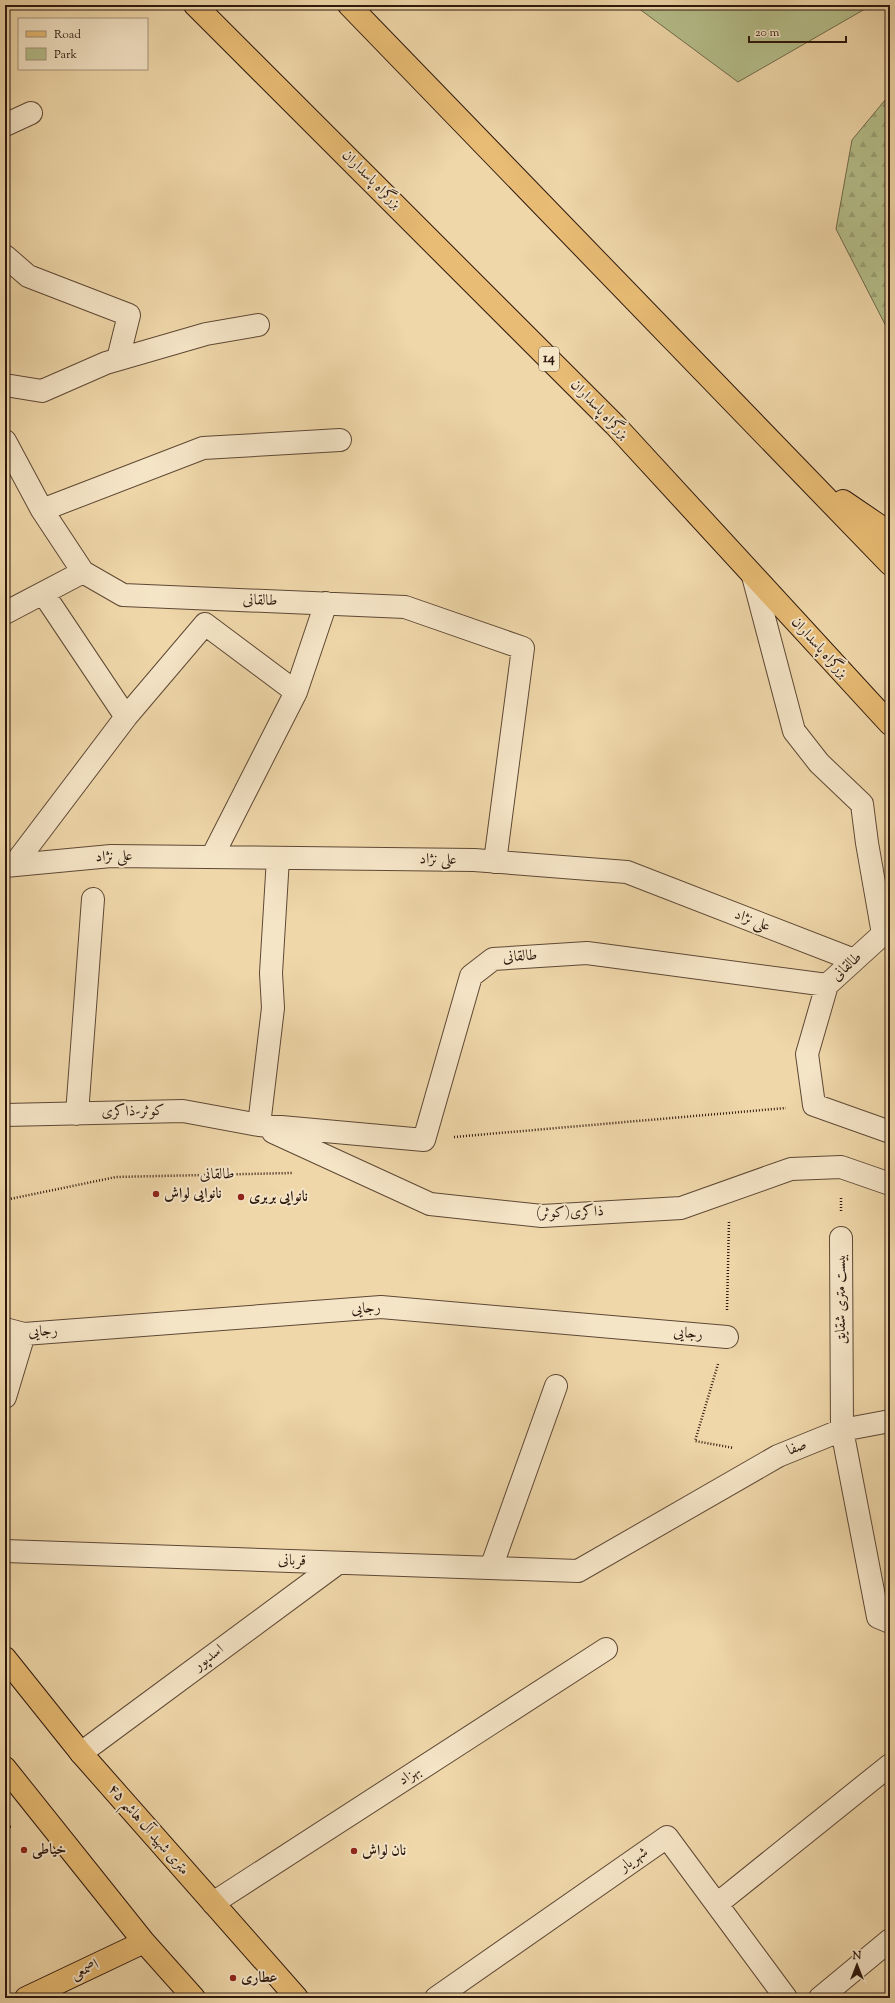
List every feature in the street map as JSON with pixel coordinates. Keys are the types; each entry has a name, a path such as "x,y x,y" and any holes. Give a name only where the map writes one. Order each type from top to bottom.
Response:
{"main road":[{"name":"بزرگراه پاسداران","path":"195,5 615,425 890,724"},
{"path":"349,5 890,564"},
{"path":"805,475 890,533"},
{"name":"۴۵ متری شهید آل هاشم","path":"5,1658 81,1753 296,1998"},
{"path":"5,1768 144,1942 194,1998"},
{"name":"اصمعی","path":"26,1998 144,1942"}],"street":[{"path":"5,125 31,112"},
{"path":"5,256 28,276 129,315 118,359"},
{"path":"5,385 42,391 106,362 206,334 258,325"},
{"path":"42,510 203,448 340,440"},
{"path":"5,441 42,510 83,572 5,613"},
{"name":"طالقانی","path":"83,572 123,595 405,607 523,648 495,862"},
{"path":"753,576 794,731 819,763 862,804 866,843 887,934"},
{"path":"43,593 126,717"},
{"path":"212,857 296,692 326,603"},
{"path":"9,866 126,717 205,624 296,692"},
{"name":"علی نژاد","path":"9,866 111,856 495,862 627,872 854,960"},
{"path":"278,858 271,973 273,1008 259,1126 424,1140"},
{"path":"77,1114 93,899"},
{"name":"طالقانی","path":"424,1140 471,976 493,959 587,953 827,985 854,960 887,934"},
{"path":"827,985 807,1054 814,1105 890,1132"},
{"name":"کوثر-ذاکری","path":"5,1115 182,1111 259,1126"},
{"name":"ذاکری(کوثر)","path":"259,1126 430,1204 542,1216 681,1208 791,1169 841,1167 890,1184"},
{"name":"بیست متری شقایق","path":"840,1238 842,1430"},
{"name":"رجایی","path":"14,1331 381,1307 727,1337"},
{"path":"5,1397 14,1331"},
{"path":"491,1568 556,1386"},
{"name":"صفا","path":"578,1572 778,1456 842,1430 890,1422"},
{"path":"842,1430 878,1617 890,1622"},
{"name":"قربانی","path":"5,1551 578,1572"},
{"name":"اسدپور","path":"81,1753 338,1563"},
{"name":"بهزاد","path":"213,1903 606,1649"},
{"path":"717,1904 890,1765"},
{"name":"شهریار","path":"436,1998 667,1837 786,1998"},
{"path":"820,1998 890,1940"}],"path":[{"path":"424,1140 814,1105"},
{"name":"بیست متری شقایق","path":"840,1238 841,1167"},
{"name":"طالقانی","path":"5,1200 116,1177 297,1173"}],"green space":[{"path":"634,5 872,5 738,82"},
{"path":"890,94 890,334 836,229 852,140"}],"building":[{"path":"5,1819 11,1827 5,1831"}],"place":[{"name":"نانوایی لواش","path":"156,1194"},
{"name":"نانوایی بربری","path":"241,1197"},
{"name":"خیاطی","path":"24,1850"},
{"name":"نان لواش","path":"354,1851"},
{"name":"عطاری","path":"233,1978"}]}
